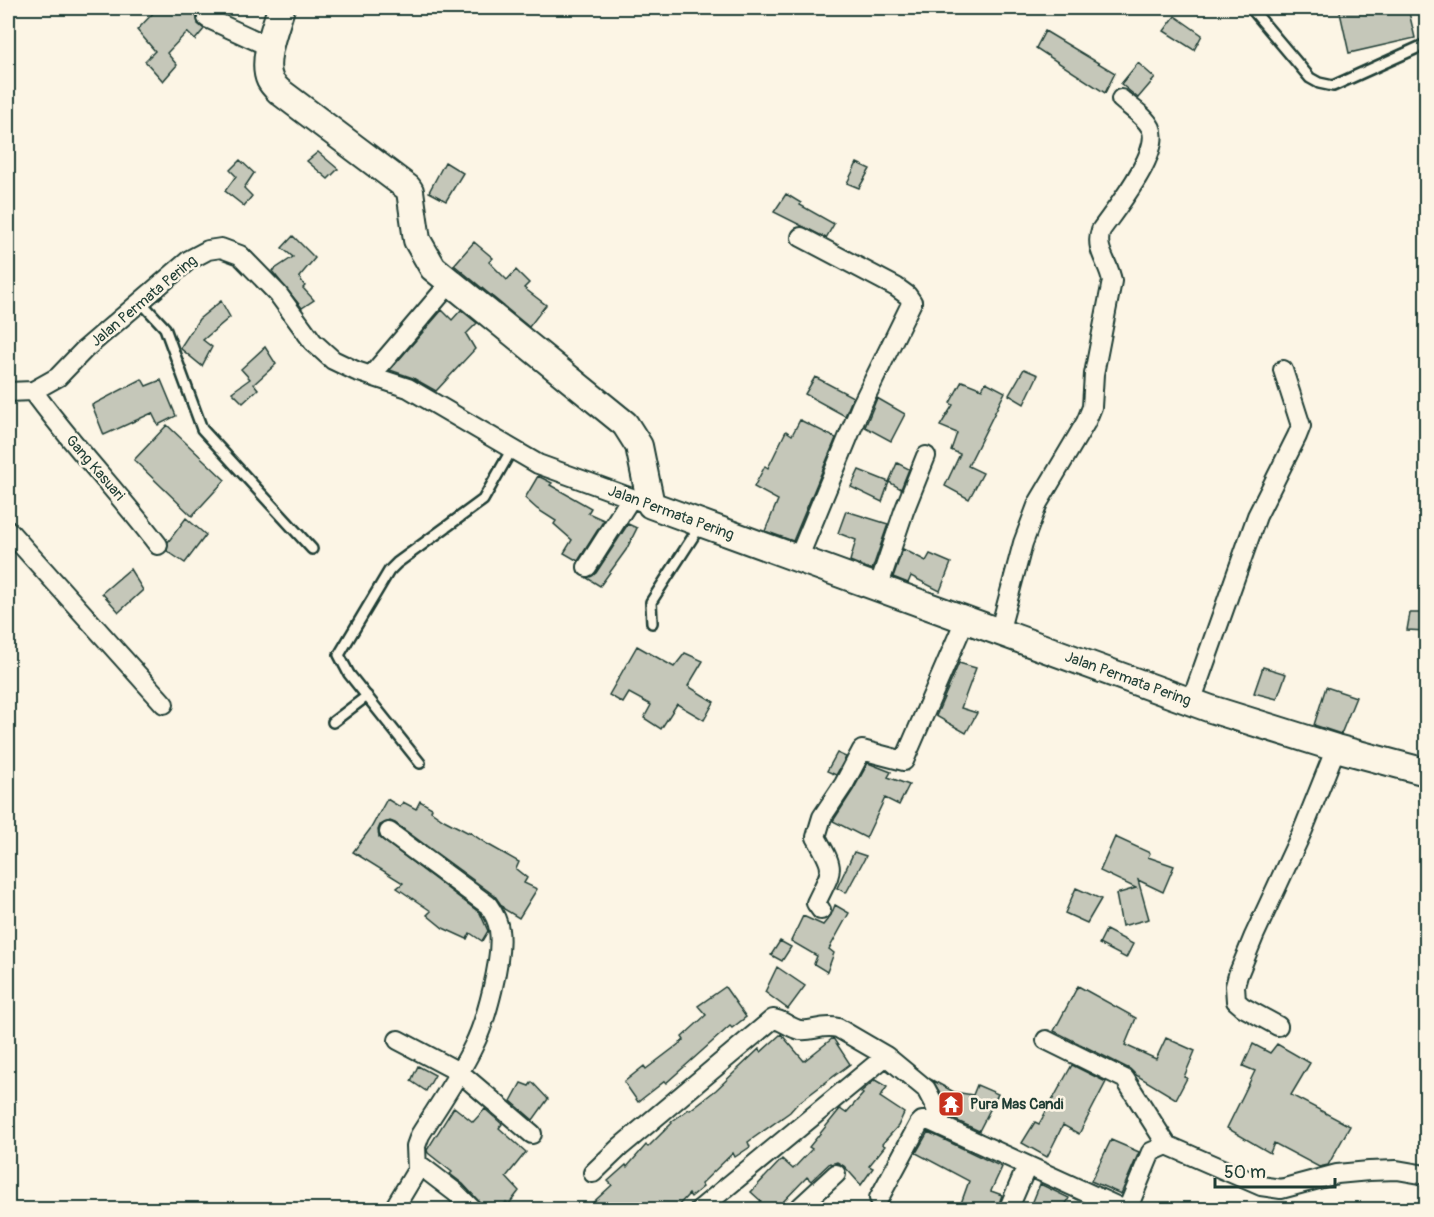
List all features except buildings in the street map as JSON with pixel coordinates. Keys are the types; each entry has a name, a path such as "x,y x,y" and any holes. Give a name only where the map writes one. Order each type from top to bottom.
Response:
{"street":[{"path":"281,8 270,47 267,68 270,80 279,91 410,191 417,240 433,268 625,424 639,446 641,502 587,567"},
{"path":"207,18 270,47"},
{"path":"999,633 1023,543 1038,503 1086,422 1092,407 1094,374 1112,280 1110,270 1100,252 1098,238 1144,166 1153,140 1149,124 1121,99"},
{"path":"798,559 861,406 912,302 908,295 896,287 801,237"},
{"name":"Jalan Permata Pering","path":"8,392 33,391 58,377 84,350 189,260 208,250 221,248 230,250 240,255 258,272 278,294 313,342 333,360 408,388 538,465 1191,702 1336,748 1426,772"},
{"path":"371,376 451,282"},
{"path":"1191,702 1257,516 1301,426 1283,370"},
{"name":"Gang Kasuari","path":"33,391 60,428 132,510 158,545"},
{"path":"878,588 904,511 926,456"},
{"path":"8,530 164,704"},
{"path":"821,910 816,903 832,869 816,837 822,817 844,784 862,750 904,761 965,620"},
{"path":"1278,1026 1236,1001 1234,986 1254,936 1303,830 1336,748"},
{"path":"389,832 488,905 494,912 500,930 497,968 487,1012 474,1047 420,1135 416,1146 415,1174 393,1209"},
{"path":"593,1173 620,1147 773,1019 800,1030 830,1026 838,1028 886,1056 926,1089 942,1126"},
{"path":"398,1040 459,1072 532,1134"},
{"path":"1046,1040 1125,1080 1167,1145 1261,1186 1281,1189 1337,1174 1369,1171 1396,1170 1426,1175"},
{"path":"699,1209 886,1056"},
{"path":"879,1198 922,1121 930,1121 942,1126 1126,1209 1151,1152 1167,1145"},
{"path":"417,1163 473,1209"},
{"path":"1008,1209 1027,1166"},
{"path":"797,1209 836,1174"}],"lane":[{"path":"1251,8 1310,78 1327,85 1333,86 1426,44"},
{"path":"141,302 165,328 202,429 312,549"},
{"path":"420,763 349,674 339,655 389,571 483,500 512,449"},
{"path":"652,623 651,602 701,524"},
{"path":"333,722 367,696"}],"place":[{"name":"Pura Mas Candi","path":"951,1104"}]}
